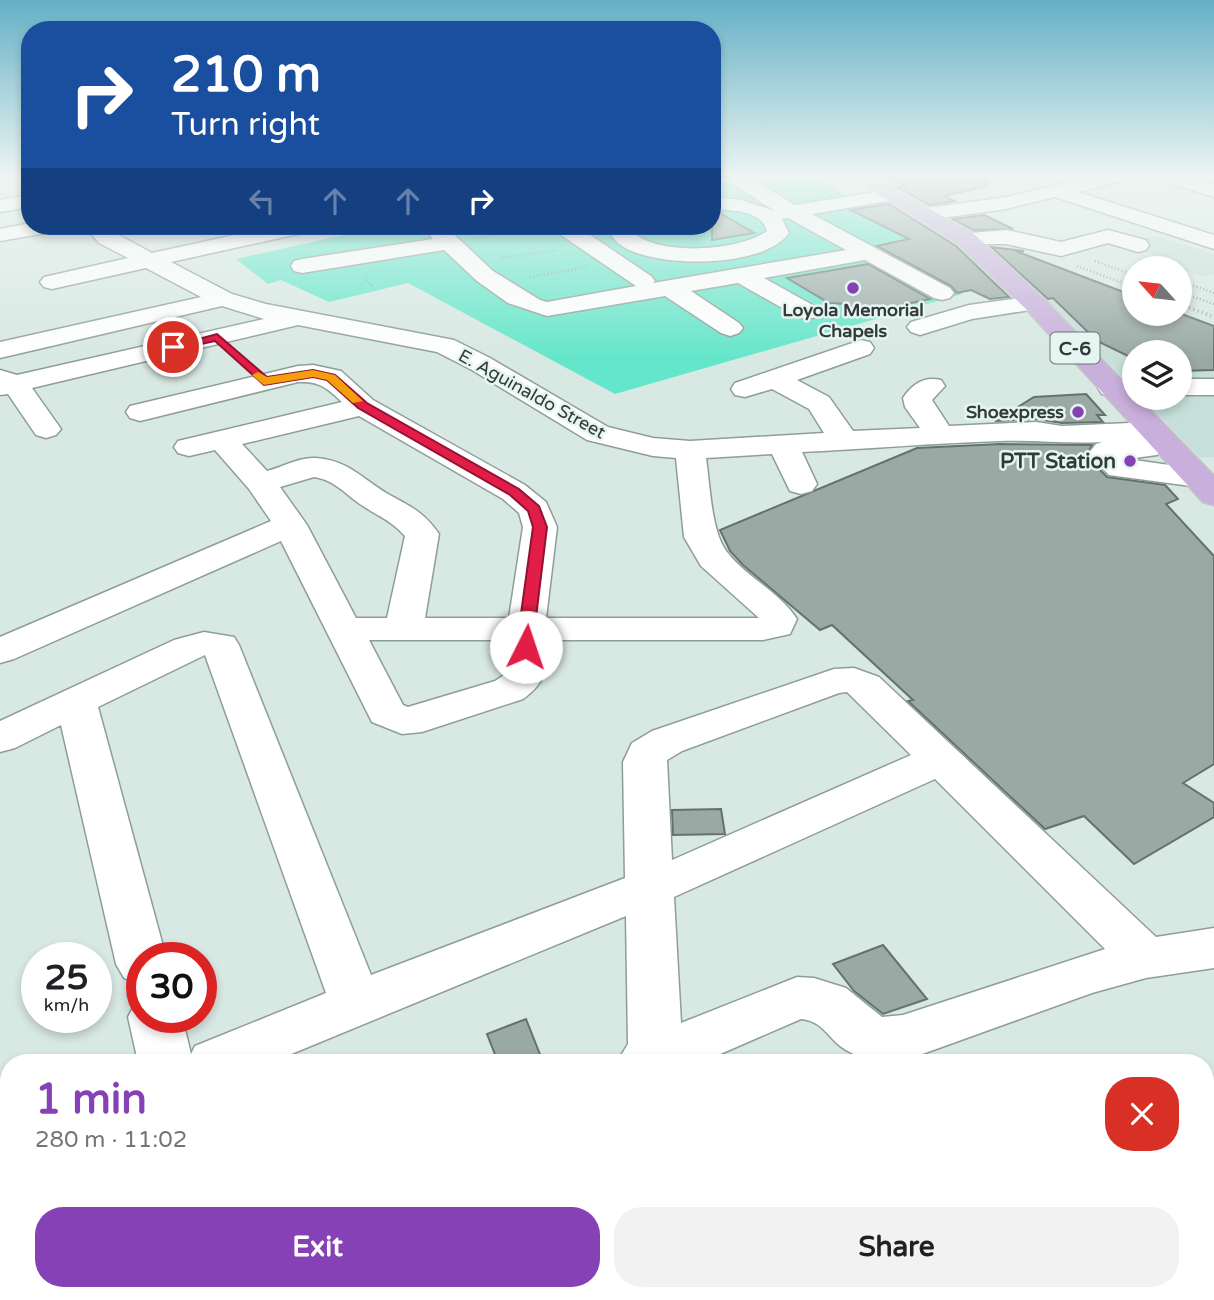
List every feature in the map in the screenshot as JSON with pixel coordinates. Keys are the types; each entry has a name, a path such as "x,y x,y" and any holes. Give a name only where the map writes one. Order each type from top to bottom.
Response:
{"main road":[{"name":"C-6","path":"966,239 1122,386"},
{"name":"C-6","path":"1139,410 1154,432 1204,479"}],"street":[{"name":"E. Aguinaldo Street","path":"107,238 223,299 262,312 445,346 481,364 598,434 653,447 690,450 1037,431 1062,435 1154,432"},
{"path":"230,238 236,241"},
{"path":"52,282 251,238"},
{"path":"444,238 494,283 536,308 573,306 868,253"},
{"path":"575,238 730,328"},
{"path":"589,244 606,238"},
{"path":"632,238 652,249 677,253 732,253 763,245 774,238"},
{"path":"840,238 942,293"},
{"path":"966,239 993,238"},
{"path":"1009,238 1061,249 1102,238"},
{"path":"1114,238 1138,245"},
{"path":"302,266 449,243"},
{"path":"28,270 119,324"},
{"path":"741,275 807,312"},
{"path":"7,343 119,324 223,299"},
{"path":"920,327 969,312 1034,303"},
{"path":"573,306 596,324"},
{"path":"5,383 148,387 240,359 300,318"},
{"path":"745,389 861,348"},
{"path":"148,387 240,359 331,377 363,406 514,492 534,509 540,527 526,628 526,666 522,681 509,690 422,719 402,721 387,713 290,524 261,483 205,443 363,406"},
{"path":"775,379 818,403 844,441"},
{"path":"5,383 46,429"},
{"path":"931,386 917,398 919,407 941,435"},
{"path":"1192,387 1214,387"},
{"path":"1154,432 1102,454 1110,463 1120,468 1204,479"},
{"path":"783,445 801,484"},
{"path":"344,629 764,629 777,626 778,619 773,611 713,559 701,537 690,450"},
{"path":"261,483 313,467 329,470 341,474 375,500 402,513 422,534 404,628"},
{"path":"0,651 290,524"},
{"path":"0,738 188,648 204,643 220,645 356,1003"},
{"path":"652,1054 651,887 645,762 647,753 667,741 834,681 854,680 865,686 1146,958"},
{"path":"76,701 136,942"},
{"path":"234,1054 651,887 941,759"},
{"path":"668,1054 797,998 817,997 837,1006 855,1026 878,1039 903,1038 1084,975 1146,958 1214,948"},
{"path":"159,1033 164,1054"}],"path":[{"path":"449,243 483,238"},
{"path":"471,263 589,244"},
{"path":"1102,256 1091,259 1122,271"},
{"path":"494,283 617,262"},
{"path":"1082,262 1073,264 1122,282"},
{"path":"1192,285 1214,293"},
{"path":"1192,296 1214,304"},
{"path":"1192,309 1214,317"}],"shaded area":[{"path":"1161,238 1214,254 1214,274 1205,277 1192,273 1192,256 1157,256 1123,244"},
{"path":"1024,252 1122,291 1122,326 1192,326 1192,323 1214,327 1214,457 1199,457 1154,410 1192,410 1192,340 1122,340 1122,377 1001,254"}],"green space":[{"path":"332,238 909,238 873,247 962,294 615,394 408,283 329,302 281,280 268,284 236,259"}],"building":[{"path":"906,238 943,238 956,246 1009,297 990,299 971,290 957,293 951,286 877,246 909,239"},
{"path":"991,247 1024,251 1018,252 1122,291 1122,326 1192,326 1192,318 1214,326 1214,370 1192,371 1192,340 1122,340 1122,353 1097,341 1053,298 1048,299"},
{"name":"Loyola Memorial Chapels","path":"868,264 930,299 863,313 847,304 829,303 787,278"},
{"path":"1086,394 1105,415 1097,415 1103,422 1062,423 1036,419 995,421 1034,397"},
{"path":"1000,444 1092,445 1086,456 1107,477 1165,485 1178,499 1166,504 1214,556 1214,764 1183,783 1214,803 1214,817 1134,864 1084,816 1045,829 908,701 913,700 832,625 820,630 743,565 730,551 720,530 917,448"},
{"path":"721,809 725,834 673,835 672,810"},
{"path":"883,945 927,999 883,1014 854,991 833,964"},
{"path":"526,1019 540,1054 495,1054 487,1034"}],"slow traffic":[{"path":"258,375 264,381 313,373 331,377 357,401"}],"place":[{"name":"Loyola Memorial Chapels","path":"853,288"},
{"name":"Shoexpress","path":"1078,412"},
{"name":"PTT Station","path":"1130,461"}],"route":[{"path":"173,347 217,337 264,381 313,373 331,377 363,406 514,492 534,509 540,527 526,628 526,647"}]}
